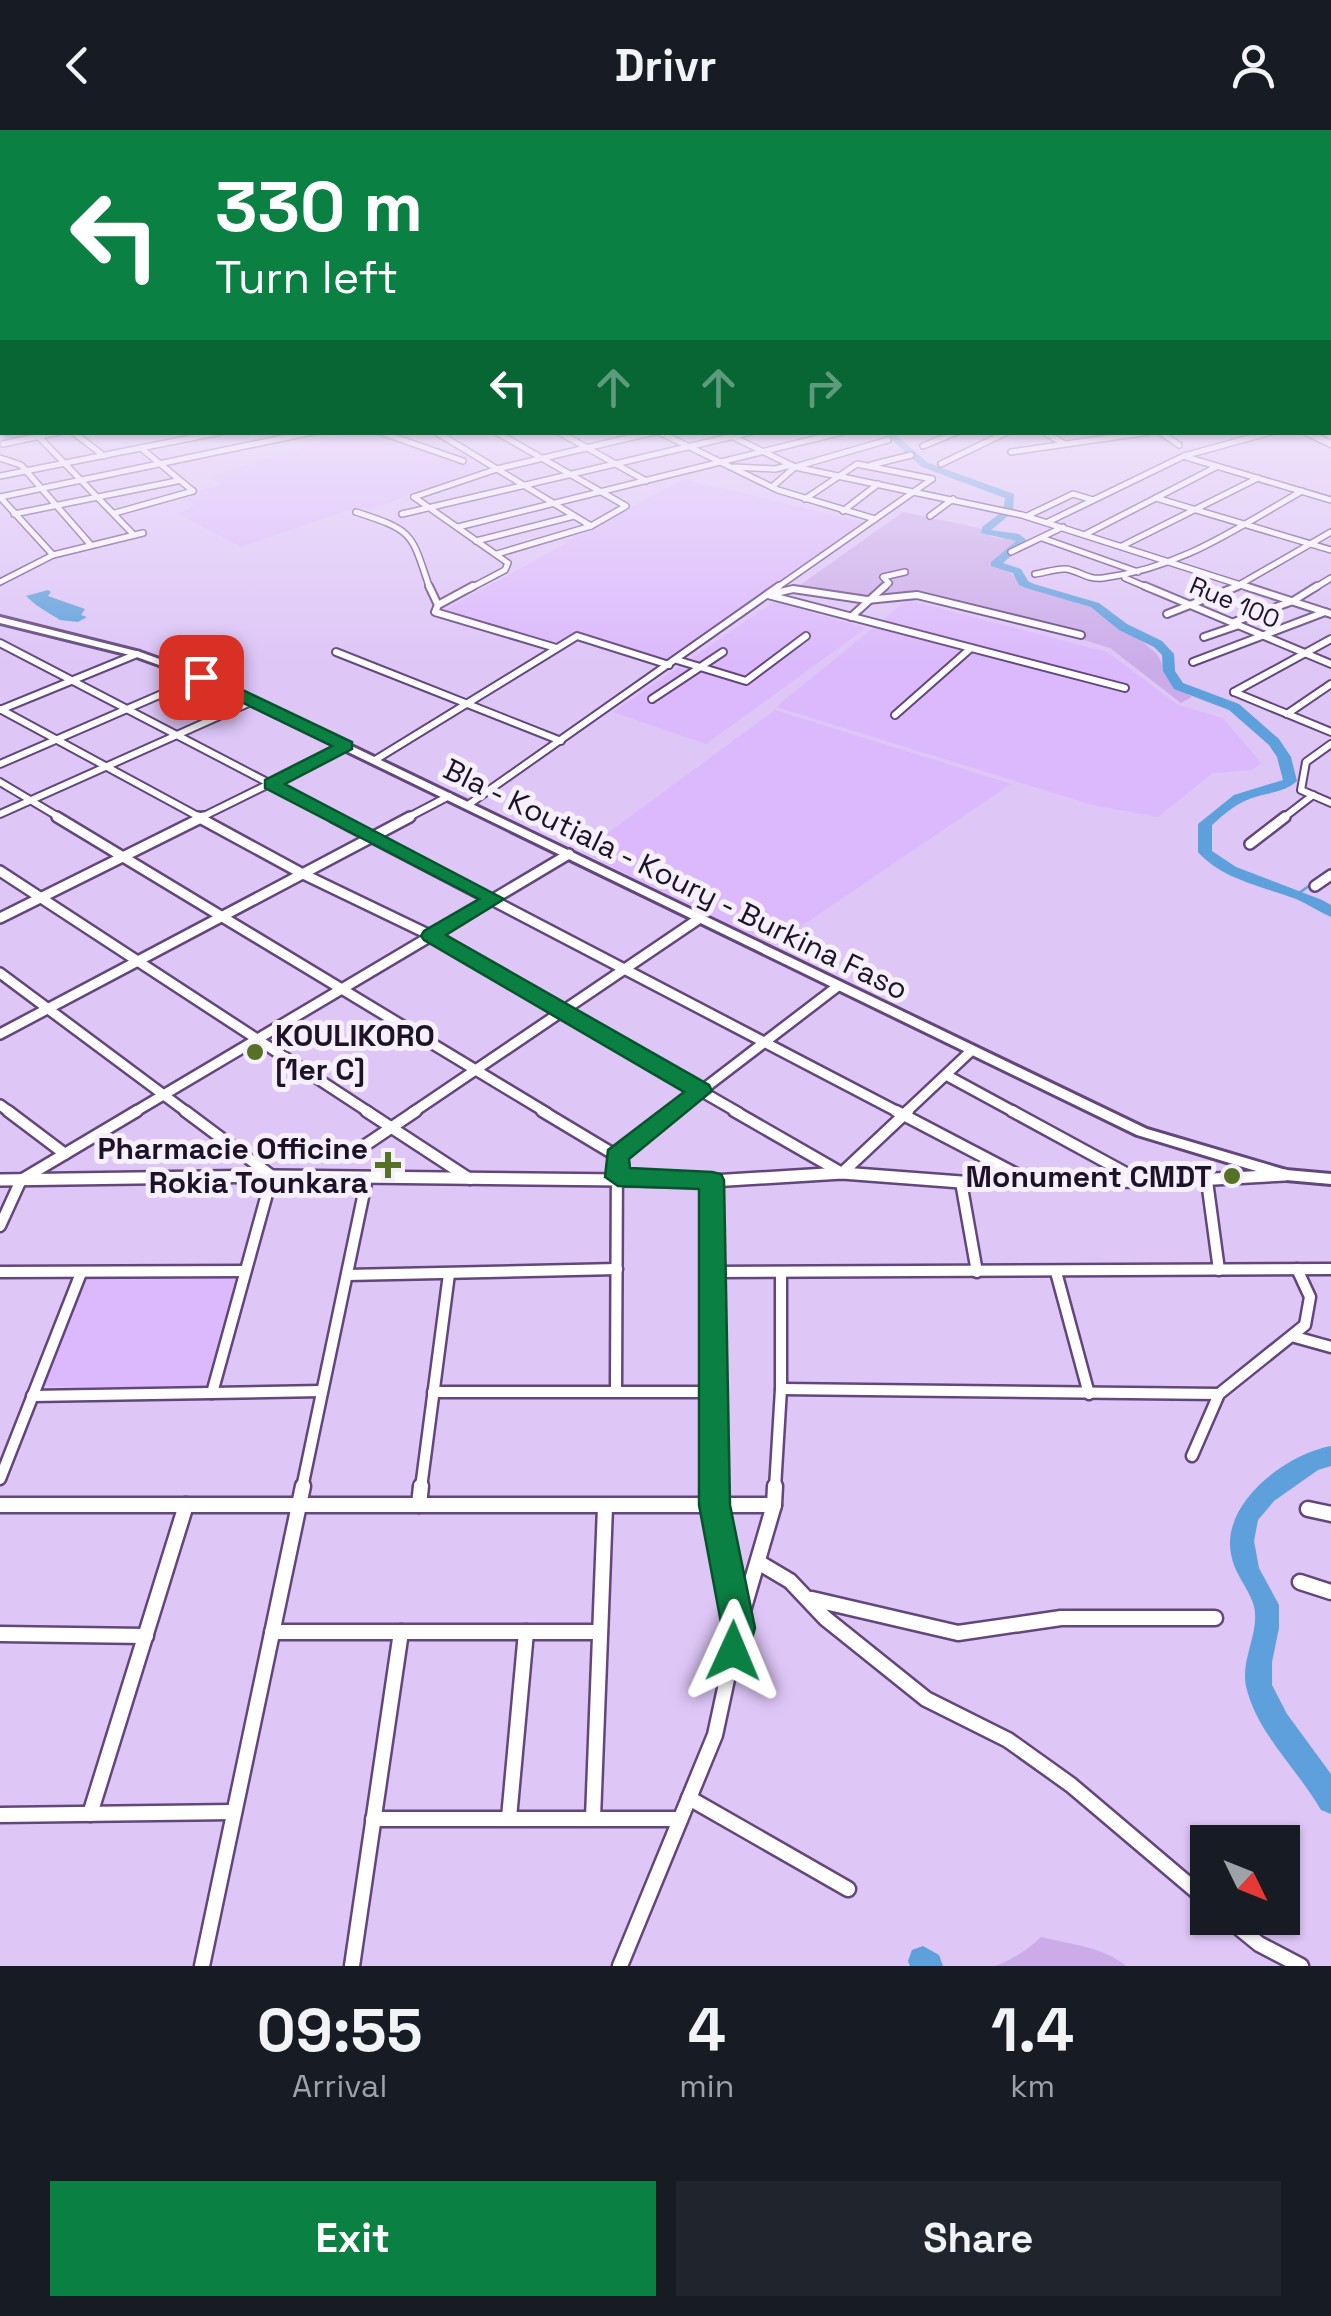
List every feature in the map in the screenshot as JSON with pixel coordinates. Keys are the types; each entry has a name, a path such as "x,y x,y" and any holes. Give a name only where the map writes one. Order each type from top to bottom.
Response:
{"main road":[{"name":"Bla - Koutiala - Koury - Burkina Faso","path":"0,620 138,654 201,677 1142,1132 1286,1175 1331,1179"}],"street":[{"path":"44,493 90,544"},
{"path":"96,493 134,534"},
{"path":"14,514 122,493"},
{"path":"143,493 162,511"},
{"path":"115,513 188,493"},
{"path":"427,493 414,497 508,563 505,570 438,605 435,612 556,648"},
{"path":"402,514 495,493"},
{"path":"535,493 591,526"},
{"path":"458,526 597,493"},
{"path":"498,554 578,533 626,506 601,493"},
{"path":"786,493 876,519"},
{"path":"805,499 815,493"},
{"path":"844,511 867,493"},
{"path":"468,805 913,493"},
{"path":"923,493 1048,522 1328,613"},
{"path":"1048,522 1109,493"},
{"path":"1086,534 1166,493"},
{"path":"1122,546 1230,493"},
{"path":"1034,574 1067,569 1088,580 1142,573 1174,563 1301,493"},
{"path":"1304,493 1331,500"},
{"path":"1025,516 1073,494 1094,500"},
{"path":"0,497 54,555"},
{"path":"1156,498 1331,550"},
{"path":"930,516 953,499"},
{"path":"356,512 405,532 416,543 420,567 438,605"},
{"path":"476,541 574,516"},
{"path":"1011,552 1064,527"},
{"path":"1167,614 1242,585 1331,532"},
{"path":"0,582 54,555 143,533"},
{"path":"1042,538 1142,573"},
{"path":"852,617 889,583 883,577 905,572"},
{"name":"Rue 100","path":"1123,577 1331,664"},
{"path":"1204,637 1292,601 1331,578"},
{"path":"768,595 794,589 867,600 917,595 1081,635"},
{"path":"768,595 1125,688"},
{"path":"1193,662 1328,613"},
{"path":"375,760 577,636 746,681 806,636"},
{"path":"1331,638 1234,692 1331,732"},
{"path":"0,643 1030,1181"},
{"path":"895,715 972,648"},
{"path":"336,652 562,742"},
{"path":"652,699 723,652"},
{"path":"1,709 138,654"},
{"path":"0,764 201,677"},
{"path":"1287,714 1331,684"},
{"path":"0,814 252,700"},
{"path":"1,709 300,873 432,936 842,1173"},
{"path":"1331,744 1306,762 1301,790 1331,803"},
{"path":"0,918 346,746"},
{"path":"0,782 617,1156"},
{"path":"1250,844 1312,795"},
{"path":"0,1034 449,796"},
{"path":"0,1226 21,1180 569,854"},
{"path":"0,871 470,1179"},
{"path":"1315,886 1331,875"},
{"path":"362,1148 700,918"},
{"path":"0,973 272,1176"},
{"path":"617,1156 838,986"},
{"path":"842,1173 972,1050"},
{"path":"946,1075 1124,1172 1124,1181"},
{"path":"0,1105 65,1154"},
{"path":"616,1389 617,1156"},
{"path":"0,1180 272,1176 712,1180 842,1173 961,1182 1207,1181 1286,1175"},
{"path":"212,1393 272,1176"},
{"path":"202,1966 367,1178"},
{"path":"712,1180 715,1505 738,1628"},
{"path":"1207,1181 1218,1270"},
{"path":"961,1182 977,1272"},
{"path":"347,1275 617,1269"},
{"path":"1192,1456 1219,1394 1305,1325 1310,1296 1297,1269"},
{"path":"712,1272 1331,1269"},
{"path":"0,1272 246,1271"},
{"path":"1056,1272 1089,1394"},
{"path":"0,1479 81,1273"},
{"path":"419,1505 448,1274"},
{"path":"620,1966 716,1736 738,1628 774,1505 781,1389 781,1274"},
{"path":"1294,1337 1331,1347"},
{"path":"781,1389 1219,1394"},
{"path":"32,1396 322,1391"},
{"path":"434,1392 714,1392"},
{"path":"90,1814 186,1505"},
{"path":"0,1506 774,1505"},
{"path":"594,1818 605,1507"},
{"path":"1308,1509 1331,1514"},
{"path":"758,1562 809,1598 825,1618 926,1700 1008,1740 1071,1784 1190,1886"},
{"path":"1300,1582 1331,1592"},
{"path":"809,1598 958,1634 1060,1618 1215,1618"},
{"path":"272,1632 600,1632"},
{"path":"352,1966 401,1632"},
{"path":"509,1818 526,1632"},
{"path":"0,1634 146,1636"},
{"path":"689,1798 848,1889"},
{"path":"0,1815 234,1812"},
{"path":"373,1819 680,1820"},
{"path":"1248,1935 1301,1966"}],"shaded area":[{"path":"192,493 416,493 368,510 357,507 241,547 179,514 195,506 181,496"},
{"path":"658,493 740,493 867,523 669,662 572,633 554,644 443,611"},
{"path":"903,512 1019,541 1000,562 1021,584 1106,611 1157,654 1173,685 1192,697 1181,703 1110,648 931,593 861,596 796,588"},
{"path":"907,600 1107,652 1178,705 1223,718 1261,763 1252,770 1213,773 1158,817 1093,805 776,707"},
{"path":"774,602 866,628 706,744 613,712"},
{"path":"775,710 1011,784 772,946 582,852"},
{"path":"236,1277 205,1388 44,1386 85,1278"},
{"path":"1041,1937 1097,1950 1126,1966 995,1966"}],"water":[{"path":"48,590 48,596 85,609 81,615 87,617 78,622 60,620 26,596"}],"waterway":[{"path":"1001,493 1010,496 1008,512 986,533 1015,536 1023,541 995,564 1017,571 1023,583 1030,586 1095,605 1123,627 1158,644 1168,654 1169,671 1178,686 1234,707 1274,742 1284,757 1290,781 1244,796 1219,812 1205,824 1205,852 1231,871 1300,896 1331,912"},
{"path":"1299,893 1313,883"},
{"path":"1331,1456 1309,1463 1266,1494 1249,1515 1242,1541 1248,1571 1266,1605 1258,1673 1263,1697 1331,1800"},
{"path":"923,1961 928,1966"}],"place":[{"name":"KOULIKORO [1er C]","path":"255,1052"},
{"name":"Pharmacie Officine Rokia Tounkara","path":"388,1165"},
{"name":"Monument CMDT","path":"1232,1176"}],"route":[{"path":"201,677 346,746 272,784 494,899 432,936 700,1091 617,1156 618,1177 712,1180 715,1505 738,1628 733,1651"}]}
